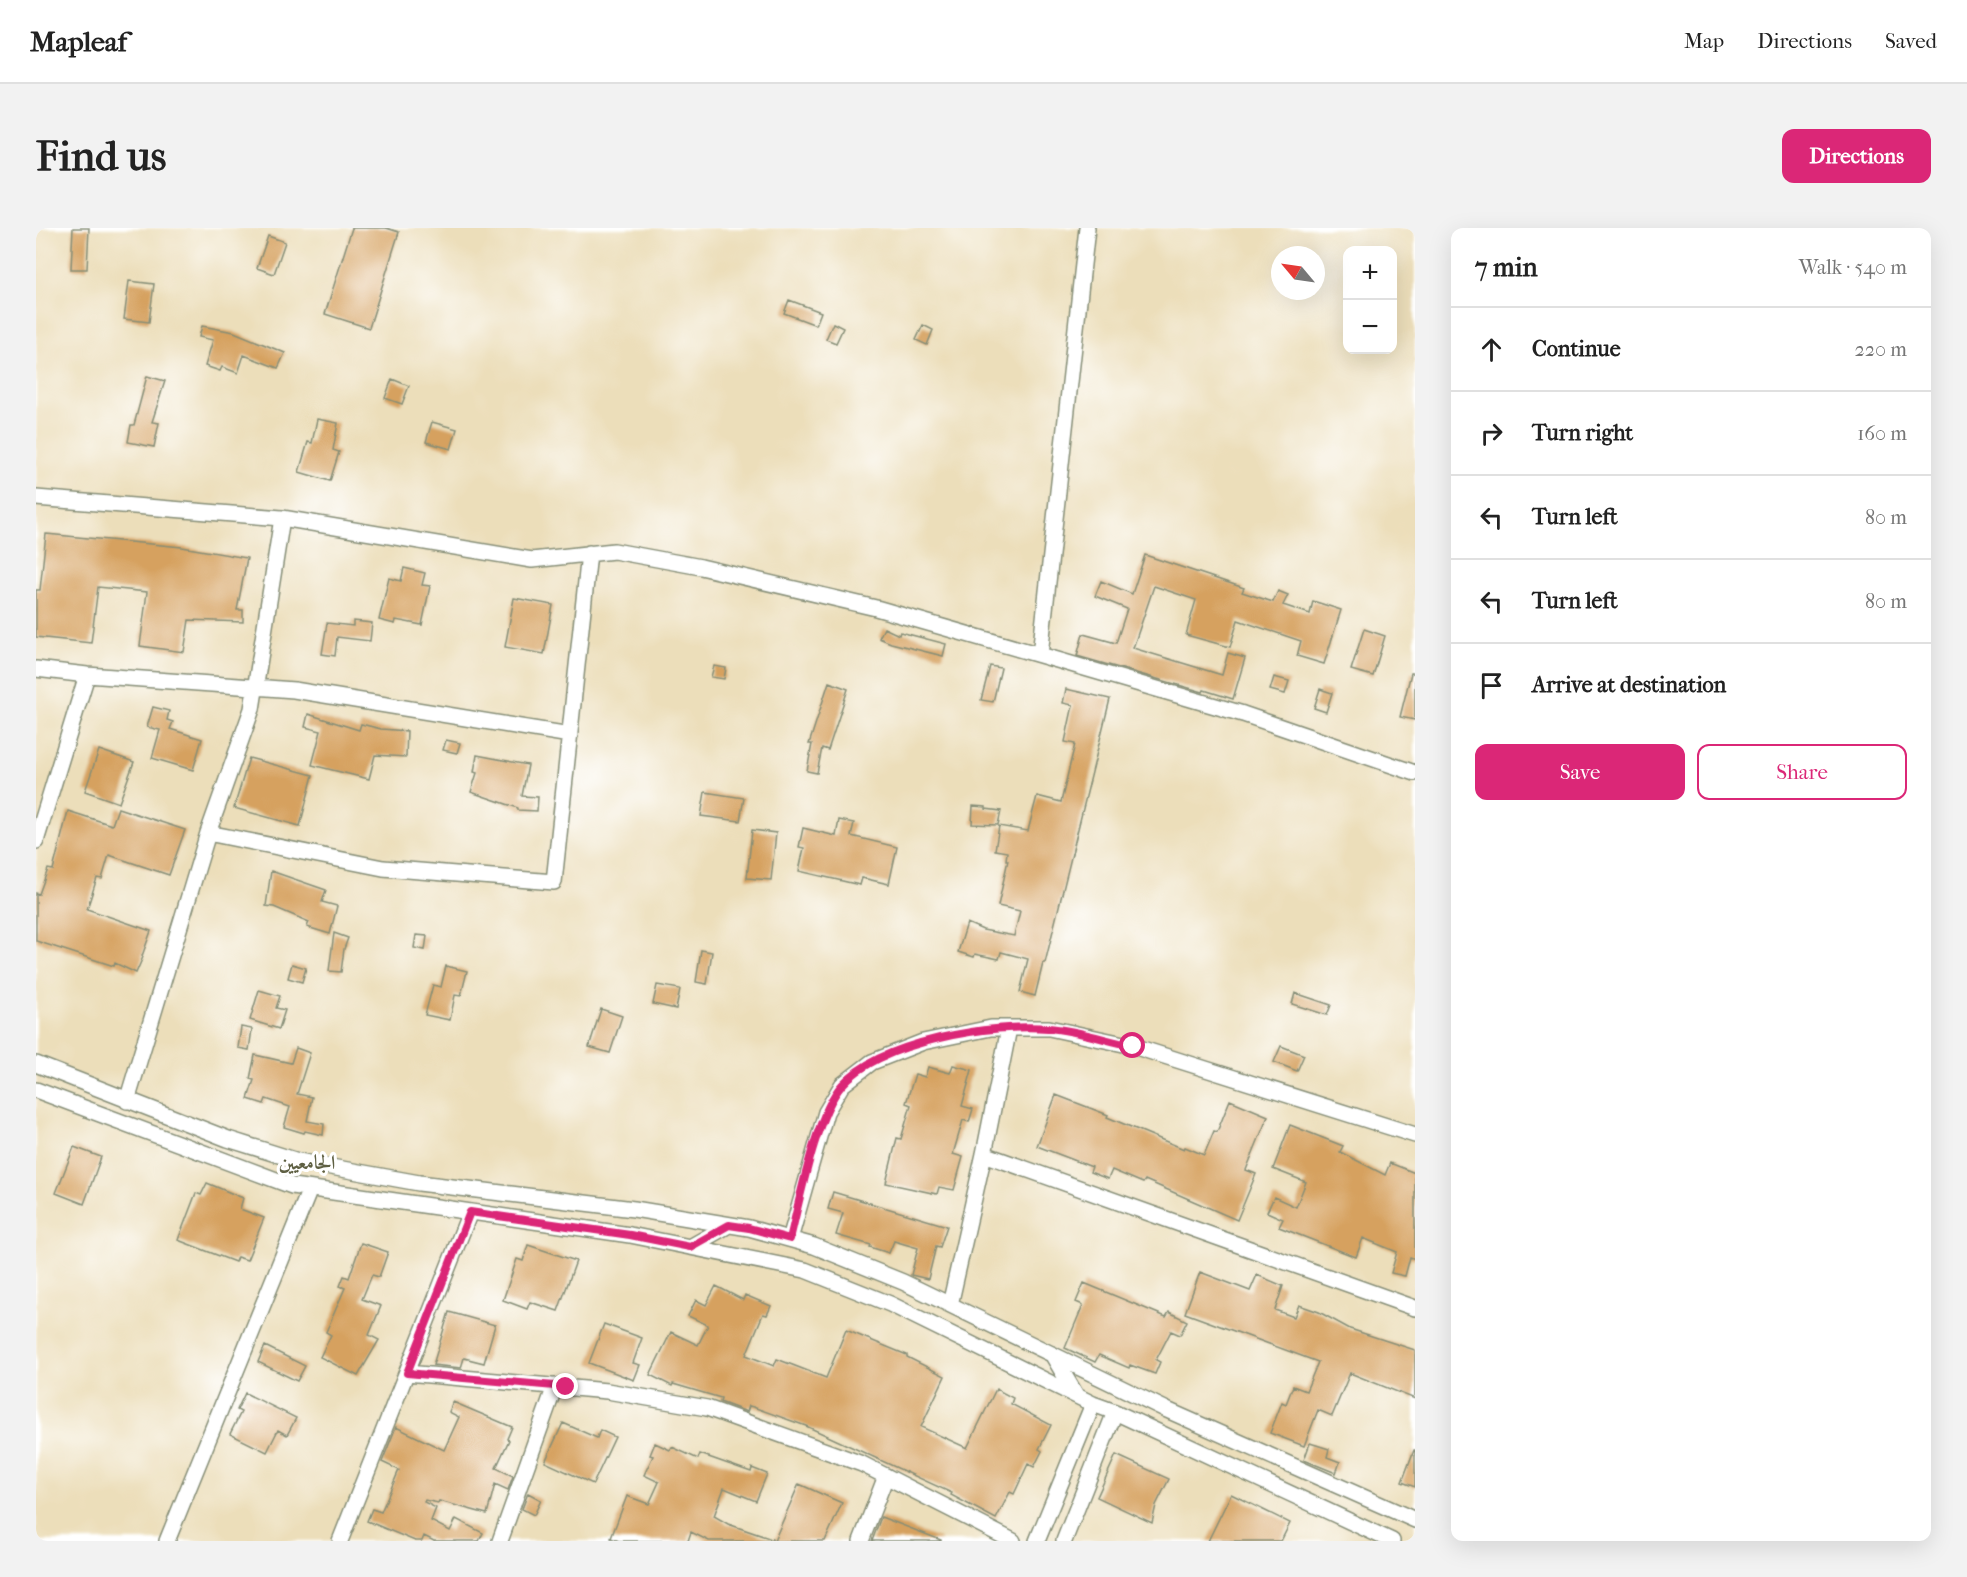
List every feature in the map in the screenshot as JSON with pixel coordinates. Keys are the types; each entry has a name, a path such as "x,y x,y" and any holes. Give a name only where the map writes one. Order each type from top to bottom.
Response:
{"street":[{"path":"1040,655 1087,228"},
{"path":"36,498 282,518 532,560 614,551 701,567 876,608 1040,655 1243,714 1415,773"},
{"path":"128,1101 208,833 252,710 282,518"},
{"path":"208,833 383,868 554,882 589,553"},
{"path":"36,669 87,675 294,690 570,735"},
{"path":"36,841 87,675"},
{"path":"790,1239 826,1112 842,1085 872,1062 923,1042 991,1028 1049,1028 1133,1046 1415,1135"},
{"path":"950,1305 1009,1028"},
{"path":"36,1064 228,1139 298,1161 419,1183 634,1209 749,1228 790,1239 903,1282 1167,1410 1415,1520"},
{"path":"36,1090 292,1186 630,1235 805,1270 890,1304 1093,1404 1115,1412 1392,1541"},
{"path":"984,1154 1415,1308"},
{"path":"167,1541 310,1189"},
{"path":"340,1541 470,1212"},
{"path":"690,1247 729,1225"},
{"path":"935,1297 940,1328"},
{"path":"1052,1354 1076,1395"},
{"path":"407,1373 607,1391 707,1408 862,1464 1013,1541"},
{"path":"500,1541 555,1386"},
{"path":"1037,1541 1093,1404"},
{"path":"1064,1541 1115,1412"},
{"path":"1083,1428 1091,1474"},
{"path":"861,1541 886,1476"}],"building":[{"path":"73,228 89,228 87,269 71,269"},
{"path":"352,228 386,228 399,232 369,328 325,314"},
{"path":"268,236 285,242 274,274 257,268"},
{"path":"129,281 154,284 149,322 124,319"},
{"path":"789,300 821,312 816,325 784,313"},
{"path":"833,323 843,328 836,343 826,339"},
{"path":"923,325 933,330 927,345 916,340"},
{"path":"202,326 234,332 285,353 278,368 244,355 238,373 222,367 220,371 205,366 213,340 199,337"},
{"path":"147,376 165,381 152,422 159,423 154,447 128,442 131,425 134,425"},
{"path":"392,379 409,386 402,404 385,398"},
{"path":"317,419 338,423 333,450 339,452 330,481 299,472 308,442 312,443"},
{"path":"432,422 457,429 451,449 426,442"},
{"path":"46,534 182,547 247,558 237,610 243,610 243,622 189,620 184,652 140,646 147,592 98,587 91,643 36,637 36,590 40,590"},
{"path":"1145,555 1244,588 1242,592 1273,602 1278,591 1288,595 1283,605 1310,614 1313,601 1341,610 1324,664 1297,656 1301,641 1238,620 1230,647 1186,635 1196,600 1154,586 1133,648 1222,675 1228,653 1245,658 1233,699 1077,656 1083,634 1116,643 1127,609 1095,596 1101,581 1132,594"},
{"path":"404,568 425,573 422,585 430,586 422,625 396,620 395,624 379,620 389,578 401,581"},
{"path":"514,598 553,605 544,654 505,647"},
{"path":"353,621 372,623 370,641 337,637 335,656 322,654 327,623 353,626"},
{"path":"884,628 899,635 900,632 946,644 943,656 879,638"},
{"path":"1364,629 1385,636 1373,676 1351,670"},
{"path":"714,666 726,668 724,679 711,677"},
{"path":"990,666 1001,668 993,702 981,700"},
{"path":"1411,673 1415,673 1415,720 1400,717"},
{"path":"1274,677 1289,681 1285,694 1270,690"},
{"path":"829,682 848,689 828,750 822,748 817,773 807,771 812,744 809,744"},
{"path":"1066,689 1110,699 1035,996 1020,992 1028,959 1001,952 999,959 975,954 974,957 958,952 967,923 983,930 1014,936 1020,911 998,906 1008,860 1006,860 1007,852 995,850 999,826 1028,831 1037,796 1061,802 1075,744 1065,742 1073,705 1063,703"},
{"path":"1320,689 1332,693 1326,712 1314,708"},
{"path":"153,707 169,711 167,720 173,722 170,729 202,739 193,770 152,758 160,730 147,727"},
{"path":"308,714 359,730 361,724 381,729 407,731 406,757 375,755 369,779 312,765 321,731 305,727"},
{"path":"446,740 460,743 457,753 443,750"},
{"path":"99,750 134,762 119,803 85,791"},
{"path":"477,755 528,765 522,796 538,797 537,811 518,810 518,808 471,792 477,773 474,772"},
{"path":"249,758 313,775 300,826 234,808"},
{"path":"705,792 744,798 740,821 701,816"},
{"path":"973,806 1001,811 998,825 972,824"},
{"path":"118,808 185,830 169,875 109,855 102,879 97,878 87,909 151,931 136,973 115,963 114,966 36,941 36,893 39,894 48,869 53,870 68,811 112,825"},
{"path":"839,820 854,823 851,836 897,847 889,884 862,878 860,885 799,871 804,848 799,847 803,828 836,836"},
{"path":"752,830 776,833 771,880 747,878"},
{"path":"271,871 326,890 322,902 337,906 330,934 307,927 309,922 274,907 266,906"},
{"path":"334,933 348,938 341,972 329,971"},
{"path":"416,935 427,936 425,950 414,948"},
{"path":"701,950 712,952 707,984 696,982"},
{"path":"292,964 306,968 302,982 288,978"},
{"path":"446,966 467,971 461,996 455,995 450,1020 425,1015 433,985 441,987"},
{"path":"657,985 680,989 676,1009 653,1004"},
{"path":"259,990 280,996 276,1008 285,1010 279,1029 250,1020"},
{"path":"1295,993 1331,1005 1327,1015 1292,1004"},
{"path":"601,1009 622,1016 610,1053 589,1047"},
{"path":"241,1027 252,1029 249,1050 238,1048"},
{"path":"1281,1046 1304,1055 1297,1071 1274,1062"},
{"path":"296,1048 310,1053 297,1094 312,1097 307,1121 324,1124 323,1135 305,1131 304,1133 284,1127 290,1107 266,1099 264,1104 248,1099 254,1080 250,1079 255,1055 291,1063"},
{"path":"953,1065 972,1070 962,1106 973,1109 969,1122 963,1120 953,1154 963,1157 954,1190 939,1187 937,1194 886,1183 897,1138 901,1139 911,1105 906,1103 915,1074 925,1077 928,1067 950,1073"},
{"path":"1056,1095 1184,1149 1185,1147 1204,1155 1214,1131 1217,1132 1230,1100 1268,1116 1246,1170 1256,1174 1237,1220 1145,1180 1143,1183 1112,1170 1108,1179 1090,1172 1092,1167 1037,1146"},
{"path":"1290,1125 1343,1146 1340,1152 1385,1175 1390,1163 1415,1173 1415,1259 1410,1257 1405,1276 1391,1273 1397,1252 1363,1238 1356,1257 1279,1227 1283,1219 1267,1212 1274,1197 1296,1207 1306,1182 1273,1169"},
{"path":"74,1147 101,1157 84,1204 56,1193"},
{"path":"207,1183 243,1198 240,1209 264,1218 247,1260 237,1257 235,1262 178,1240 196,1193 201,1195"},
{"path":"833,1192 947,1226 940,1247 936,1246 928,1279 911,1275 918,1248 894,1241 889,1253 836,1235 843,1213 828,1209"},
{"path":"361,1243 388,1252 379,1277 372,1275 362,1299 381,1306 369,1335 379,1340 358,1376 320,1357 331,1335 326,1332 345,1288 340,1286 344,1276 349,1278"},
{"path":"528,1245 576,1261 558,1311 530,1302 527,1309 503,1300 517,1259 523,1261"},
{"path":"1200,1272 1250,1291 1257,1275 1283,1286 1275,1310 1294,1317 1299,1305 1319,1312 1350,1329 1415,1350 1415,1399 1350,1373 1332,1416 1318,1410 1304,1446 1270,1433 1282,1402 1286,1404 1293,1386 1306,1391 1318,1362 1185,1313"},
{"path":"1084,1283 1166,1317 1169,1312 1187,1321 1180,1335 1171,1331 1156,1360 1160,1362 1155,1374 1130,1365 1129,1368 1099,1355 1095,1362 1065,1348 1083,1305 1076,1302"},
{"path":"716,1286 743,1300 745,1295 771,1306 767,1315 763,1314 746,1355 774,1366 777,1359 826,1378 846,1330 907,1355 945,1376 921,1427 967,1448 996,1389 1013,1398 1011,1404 1051,1425 1039,1449 1042,1451 1034,1467 1028,1464 1014,1494 1010,1492 996,1519 951,1495 952,1493 806,1426 749,1406 747,1412 720,1402 721,1398 673,1384 672,1386 650,1375 671,1332 698,1345 708,1325 688,1316 696,1300 706,1305"},
{"path":"449,1312 495,1325 484,1363 464,1358 461,1368 433,1365"},
{"path":"604,1324 642,1338 633,1363 640,1365 634,1380 589,1363"},
{"path":"265,1346 305,1366 297,1381 258,1362"},
{"path":"245,1393 296,1418 287,1435 278,1430 267,1452 230,1434 241,1412 237,1410"},
{"path":"453,1402 512,1427 507,1439 509,1440 496,1468 513,1476 508,1490 495,1484 487,1514 439,1501 438,1503 425,1500 424,1502 436,1508 431,1521 450,1531 456,1519 483,1533 479,1541 434,1541 424,1536 422,1541 415,1541 367,1521 372,1509 381,1512 399,1470 382,1462 396,1427 444,1450 459,1417 449,1412"},
{"path":"563,1423 597,1438 600,1430 615,1437 593,1484 545,1462"},
{"path":"655,1443 670,1450 672,1447 698,1459 700,1454 751,1472 752,1468 767,1474 756,1501 724,1488 714,1516 728,1524 772,1539 772,1541 709,1541 691,1532 688,1541 619,1541 611,1538 627,1496 649,1504 659,1482 644,1475 653,1456 650,1455"},
{"path":"1310,1443 1329,1449 1327,1457 1340,1462 1336,1473 1304,1460"},
{"path":"1415,1450 1415,1487 1402,1482"},
{"path":"1116,1455 1169,1479 1156,1505 1152,1523 1097,1497"},
{"path":"799,1484 842,1503 825,1541 774,1541"},
{"path":"528,1493 541,1500 534,1515 522,1509"},
{"path":"1231,1494 1290,1523 1281,1541 1208,1541"},
{"path":"881,1517 941,1540 941,1541 872,1541"}],"district":[{"name":"الجامعيين","path":"307,1162"}],"route":[{"path":"566,1387 407,1373 470,1212 630,1235 690,1247 729,1225 790,1239 811,1158 826,1112 842,1085 872,1062 923,1042 991,1028 1049,1028 1133,1046"}]}
